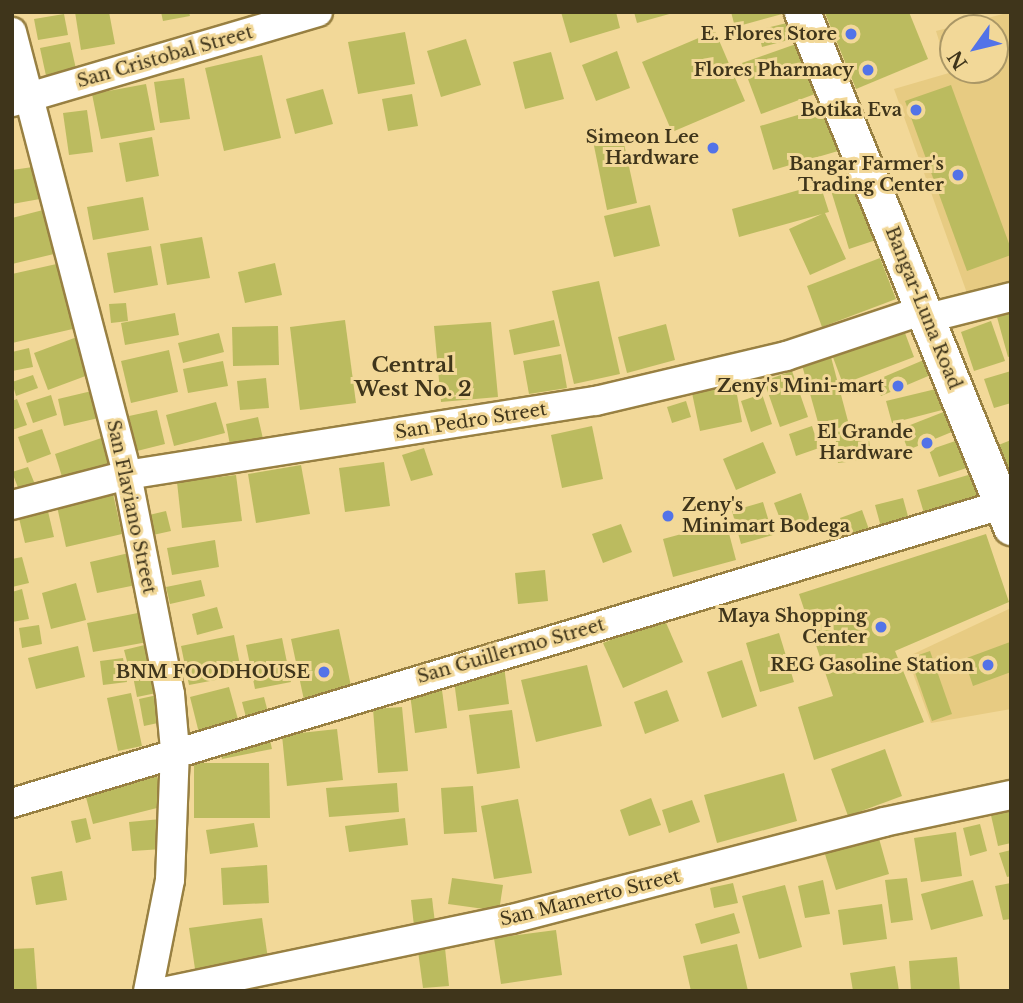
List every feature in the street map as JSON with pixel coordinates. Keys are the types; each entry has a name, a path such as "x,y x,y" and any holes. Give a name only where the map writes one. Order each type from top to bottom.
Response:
{"main road":[{"name":"Bangar-Luna Road","path":"802,12 1008,511"}],"street":[{"name":"San Cristobal Street","path":"20,100 318,12"},
{"name":"San Flaviano Street","path":"12,32 20,100 127,475 170,694 175,750 170,880 148,991"},
{"name":"San Pedro Street","path":"12,505 127,475 596,401 786,356 926,314 1011,297"},
{"name":"San Guillermo Street","path":"12,803 175,750 1008,511"},
{"name":"San Mamerto Street","path":"167,991 512,919 884,822 1011,795"}],"shaded area":[{"path":"1011,12 1011,284 968,296 894,89 939,76 939,84 1009,84 1009,14 1003,14"},
{"path":"1011,608 1011,709 931,723 907,657"}],"building":[{"path":"75,12 109,12 115,44 81,50"},
{"path":"161,12 189,12 190,16 163,21"},
{"path":"561,12 616,12 620,28 570,43"},
{"path":"634,12 673,12 673,13 637,23"},
{"path":"731,12 785,12 786,13 735,27"},
{"path":"909,12 928,59 856,89 825,13"},
{"path":"64,14 68,35 38,40 34,19"},
{"path":"787,23 792,39 762,47 758,30"},
{"path":"715,31 745,101 672,132 642,62"},
{"path":"405,32 415,84 358,94 348,42"},
{"path":"466,39 481,85 441,97 427,51"},
{"path":"70,42 78,78 48,85 40,48"},
{"path":"796,44 815,94 761,114 742,63"},
{"path":"617,51 630,88 596,101 582,65"},
{"path":"551,52 564,99 525,109 513,62"},
{"path":"262,55 281,138 224,151 205,68"},
{"path":"184,78 190,119 160,123 154,82"},
{"path":"146,84 155,130 101,139 92,94"},
{"name":"Bangar Farmer's Trading Center","path":"951,85 1011,249 1011,255 967,271 905,101"},
{"path":"323,89 333,124 295,134 286,99"},
{"path":"412,94 418,126 388,131 382,99"},
{"path":"832,105 845,149 773,170 760,126"},
{"path":"87,110 93,152 69,155 63,113"},
{"path":"621,130 637,203 607,210 592,136"},
{"path":"152,137 159,176 126,182 119,143"},
{"path":"33,167 40,199 12,204 12,170"},
{"path":"858,176 879,239 849,249 829,184"},
{"path":"820,184 829,212 825,213 846,259 810,275 789,229 822,214 739,237 732,209"},
{"path":"143,197 149,230 93,240 87,207"},
{"path":"650,205 660,246 614,257 604,216"},
{"path":"43,210 54,254 12,264 12,218"},
{"path":"202,237 210,278 167,285 160,244"},
{"path":"151,246 158,285 114,293 107,253"},
{"path":"880,258 896,299 822,327 807,286"},
{"path":"61,263 77,328 12,343 12,274"},
{"path":"275,263 282,295 245,303 238,272"},
{"path":"599,281 620,374 574,384 552,291"},
{"path":"126,303 128,321 111,323 109,304"},
{"path":"175,313 179,335 125,345 121,323"},
{"path":"1011,313 1011,356 1008,357 997,317"},
{"path":"345,320 356,403 300,410 290,327"},
{"path":"554,320 560,346 514,355 509,330"},
{"path":"991,321 1005,361 974,371 961,332"},
{"path":"491,322 498,397 441,402 434,326"},
{"path":"666,324 675,360 627,373 618,337"},
{"path":"902,325 914,357 843,384 831,352"},
{"path":"278,326 279,365 233,366 232,327"},
{"path":"219,333 224,352 183,363 178,343"},
{"path":"77,337 91,374 48,390 34,353"},
{"path":"29,348 33,367 12,371 12,352"},
{"path":"169,350 178,392 131,403 121,361"},
{"path":"561,354 567,388 529,394 523,361"},
{"path":"831,357 849,425 821,433 802,365"},
{"path":"926,359 933,374 881,396 874,381"},
{"path":"223,361 228,386 188,393 183,369"},
{"path":"792,371 808,417 780,427 764,381"},
{"path":"1011,371 1011,403 994,408 984,379"},
{"path":"33,375 38,388 16,396 12,382"},
{"path":"266,378 269,408 240,410 237,381"},
{"path":"735,384 742,422 700,431 692,393"},
{"path":"940,388 946,409 892,423 886,401"},
{"path":"96,390 103,417 64,426 58,399"},
{"path":"762,394 772,424 751,432 741,401"},
{"path":"51,395 57,415 33,423 26,403"},
{"path":"17,399 27,425 12,430 12,401"},
{"path":"686,401 691,417 672,423 667,407"},
{"path":"216,402 225,433 174,446 166,415"},
{"path":"951,409 959,429 908,450 900,429"},
{"path":"157,410 165,444 137,451 129,416"},
{"path":"258,417 264,443 231,450 226,424"},
{"path":"592,426 603,479 562,488 551,435"},
{"path":"812,426 819,448 796,456 789,434"},
{"path":"42,429 51,454 27,463 18,437"},
{"path":"868,429 871,459 838,463 835,432"},
{"path":"110,435 120,464 64,483 55,454"},
{"path":"967,437 976,465 939,477 929,450"},
{"path":"1011,440 1011,482 996,446"},
{"path":"763,442 776,473 736,490 723,459"},
{"path":"424,448 433,475 411,481 402,455"},
{"path":"384,462 390,506 345,512 339,468"},
{"path":"301,465 310,514 256,523 248,474"},
{"path":"28,467 36,487 20,493 12,472"},
{"path":"975,473 985,505 927,523 917,490"},
{"path":"236,475 242,521 182,528 177,482"},
{"path":"112,489 122,534 66,547 56,502"},
{"path":"801,493 811,523 785,532 774,503"},
{"path":"903,498 912,531 884,538 875,505"},
{"path":"763,502 773,535 741,544 732,511"},
{"path":"47,507 54,537 25,543 18,514"},
{"path":"862,510 871,535 850,543 840,518"},
{"path":"166,511 171,531 153,535 149,515"},
{"path":"726,522 736,560 673,577 663,539"},
{"path":"621,524 632,552 603,563 592,534"},
{"name":"Maya Shopping Center","path":"986,534 1009,602 895,651 924,722 814,760 798,707 833,696 799,594"},
{"path":"215,540 219,567 172,575 167,548"},
{"path":"129,553 136,585 97,593 90,562"},
{"path":"22,557 29,583 12,587 12,559"},
{"path":"545,570 548,601 518,604 515,573"},
{"path":"201,580 205,596 170,604 166,587"},
{"path":"76,583 86,620 51,629 42,593"},
{"path":"22,589 29,619 12,622 12,592"},
{"path":"217,607 223,628 197,635 192,614"},
{"path":"148,611 153,641 93,652 87,623"},
{"path":"664,618 683,662 623,688 603,643"},
{"path":"39,625 42,644 22,648 19,628"},
{"path":"339,629 352,691 304,700 291,639"},
{"path":"779,633 794,682 760,692 746,643"},
{"path":"234,635 242,675 189,685 181,646"},
{"path":"282,638 291,682 255,689 246,645"},
{"name":"REG Gasoline Station","path":"1010,642 1011,672 973,686 964,659"},
{"path":"153,643 158,662 129,669 124,650"},
{"path":"78,646 85,677 36,689 28,658"},
{"path":"930,651 952,714 932,721 910,658"},
{"path":"123,658 127,682 103,685 100,661"},
{"path":"742,660 757,706 722,718 707,672"},
{"path":"587,665 602,726 536,742 521,680"},
{"path":"504,666 509,704 458,711 453,673"},
{"path":"162,670 166,691 137,697 133,676"},
{"path":"229,687 239,723 199,733 190,697"},
{"path":"442,690 447,728 415,733 410,694"},
{"path":"667,690 679,721 645,734 634,702"},
{"path":"131,693 142,746 118,751 107,698"},
{"path":"162,694 167,721 144,726 139,699"},
{"path":"264,697 269,716 247,721 242,702"},
{"path":"402,707 408,771 378,773 373,709"},
{"path":"512,710 520,768 477,774 469,715"},
{"path":"337,729 343,780 287,786 282,735"},
{"path":"268,731 272,749 222,759 219,740"},
{"path":"885,749 902,796 848,816 831,769"},
{"path":"194,763 269,763 270,818 194,818"},
{"path":"154,765 165,806 93,824 82,782"},
{"path":"784,773 797,821 717,843 704,795"},
{"path":"397,783 399,812 329,817 326,788"},
{"path":"473,786 477,832 444,834 441,788"},
{"path":"651,798 661,825 629,836 620,810"},
{"path":"518,799 532,873 494,879 481,806"},
{"path":"692,800 700,822 669,833 662,810"},
{"path":"1011,806 1011,843 998,846 990,811"},
{"path":"86,818 91,839 76,843 71,821"},
{"path":"405,818 408,845 349,852 345,826"},
{"path":"161,819 163,849 132,851 129,822"},
{"path":"254,823 258,847 210,854 206,830"},
{"path":"980,824 987,851 970,856 963,828"},
{"path":"956,832 962,876 921,882 914,838"},
{"path":"878,835 889,874 836,890 824,851"},
{"path":"1011,850 1011,876 1007,877 999,853"},
{"path":"267,865 269,903 223,905 221,868"},
{"path":"62,871 67,900 36,905 31,877"},
{"path":"452,878 503,885 499,911 448,904"},
{"path":"907,878 913,920 891,923 885,880"},
{"path":"823,880 830,914 805,918 798,886"},
{"path":"973,880 983,916 931,930 921,894"},
{"path":"733,883 738,903 714,908 710,888"},
{"path":"1011,883 1011,919 1003,920 995,886"},
{"path":"785,885 802,947 759,959 742,896"},
{"path":"432,898 435,923 414,926 411,900"},
{"path":"882,904 887,939 843,945 838,910"},
{"path":"734,913 740,933 701,944 695,924"},
{"path":"262,918 268,959 195,969 189,928"},
{"path":"556,930 562,975 501,984 494,938"},
{"path":"737,944 748,991 691,991 683,956"},
{"path":"34,948 37,991 12,991 12,949"},
{"path":"445,948 449,986 423,988 418,951"},
{"path":"957,957 960,991 911,991 909,961"},
{"path":"895,966 899,991 853,991 850,973"}],"place":[{"name":"E. Flores Store","path":"851,34"},
{"name":"Flores Pharmacy","path":"868,70"},
{"name":"Botika Eva","path":"916,110"},
{"name":"Simeon Lee Hardware","path":"713,148"},
{"name":"Bangar Farmer's Trading Center","path":"958,175"},
{"name":"Zeny's Mini-mart","path":"898,386"},
{"name":"El Grande Hardware","path":"927,443"},
{"name":"Zeny's Minimart Bodega","path":"668,516"},
{"name":"Maya Shopping Center","path":"881,627"},
{"name":"REG Gasoline Station","path":"988,665"},
{"name":"BNM FOODHOUSE","path":"324,672"}],"district":[{"name":"Central West No. 2","path":"413,377"}]}
